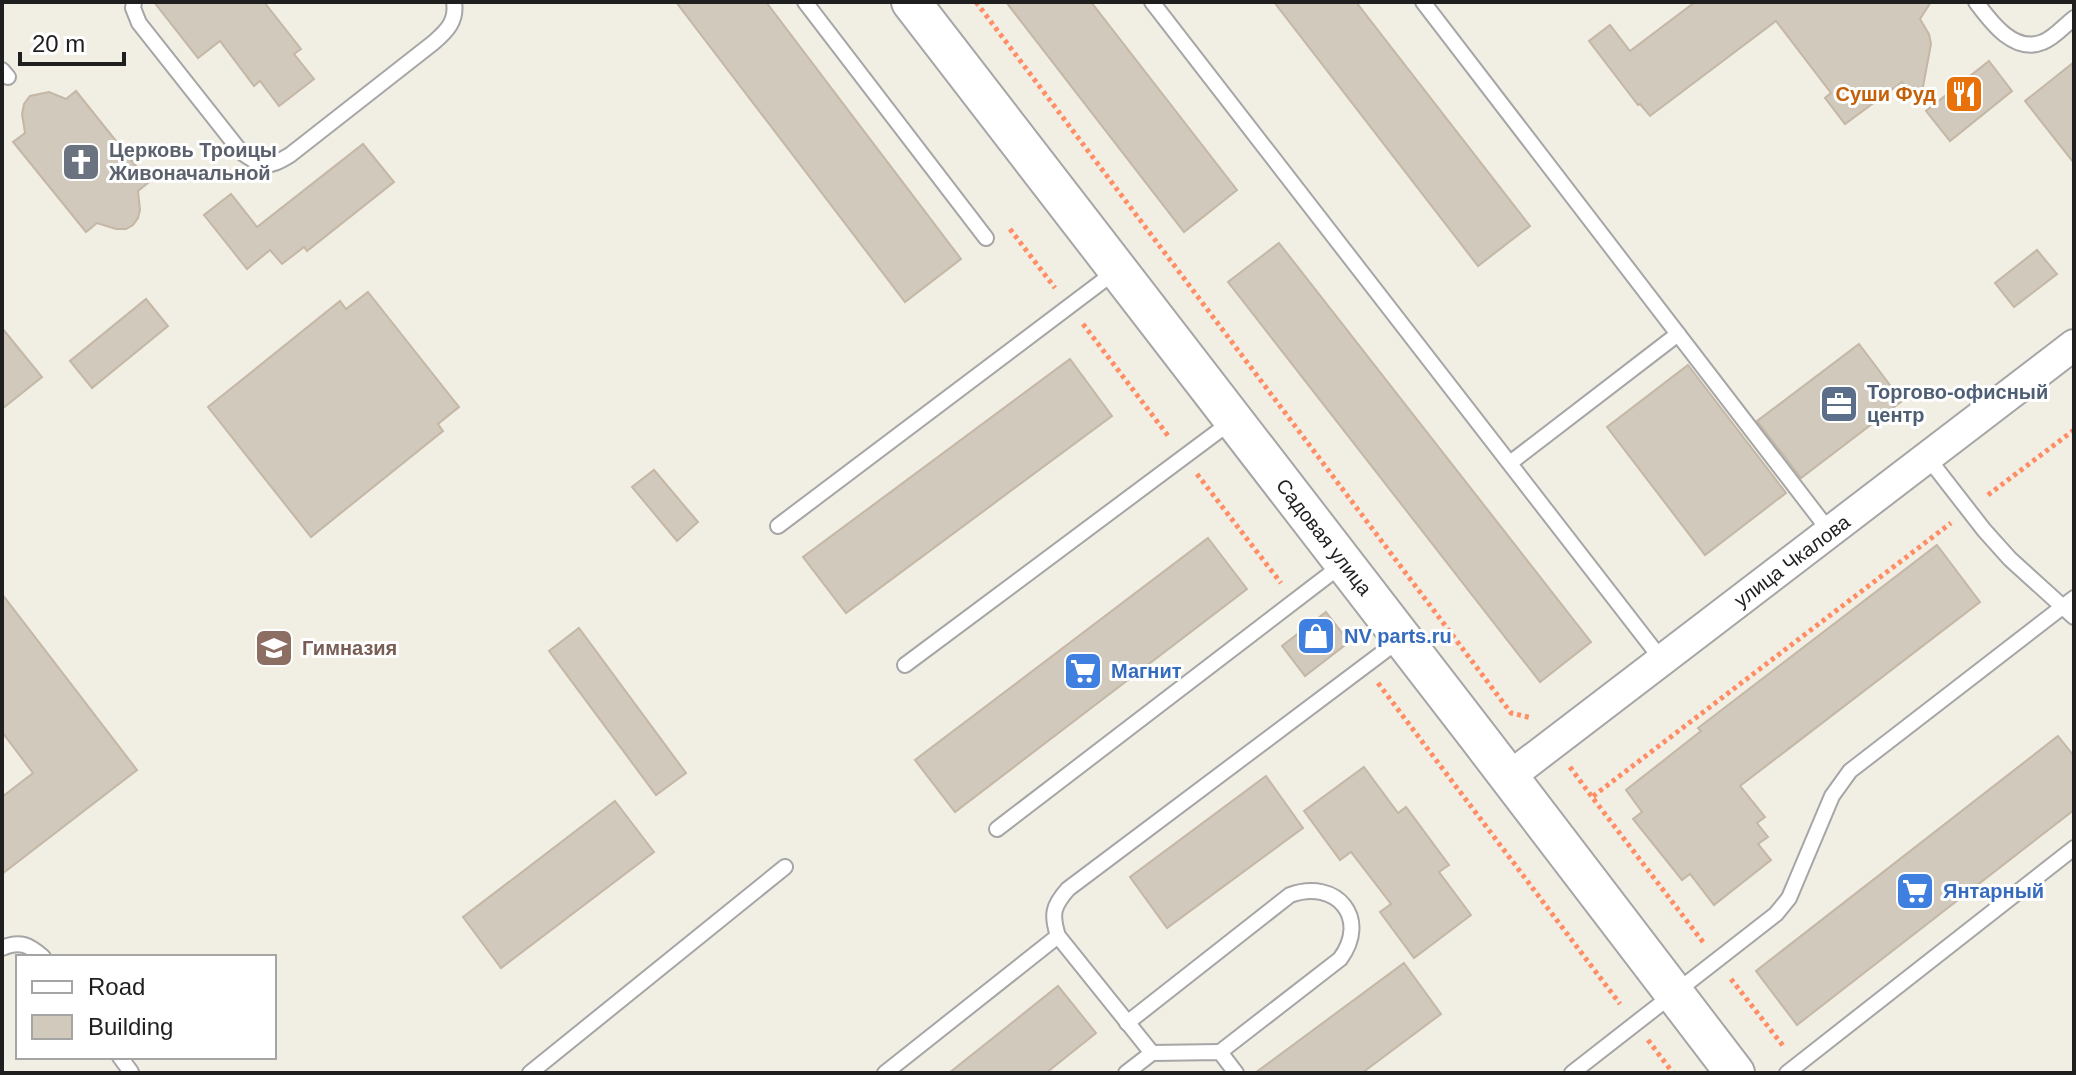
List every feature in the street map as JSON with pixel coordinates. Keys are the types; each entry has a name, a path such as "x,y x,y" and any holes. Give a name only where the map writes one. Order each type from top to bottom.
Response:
{"street":[{"name":"Садовая улица","path":"911,2 1735,1073"},
{"name":"улица Чкалова","path":"1509,777 2074,345"}],"lane":[{"path":"134,2 139,23 241,152 259,165 275,164 290,155 433,43 448,29 456,13 454,2"},
{"path":"805,2 986,238"},
{"path":"1152,2 1662,660"},
{"path":"1423,2 1830,532"},
{"path":"1976,2 1994,26 2009,38 2025,44 2043,42 2074,18"},
{"path":"778,526 1118,269"},
{"path":"1510,463 1678,334"},
{"path":"905,665 1234,420"},
{"path":"1928,458 2010,559 2068,602 2074,617"},
{"path":"997,829 1344,564"},
{"path":"1572,1073 1776,914 1789,898 1832,796 1850,771 2068,602"},
{"path":"1152,1053 1058,936 1053,920 1056,903 1068,889 1403,638"},
{"path":"1792,1069 2074,848"},
{"path":"530,1073 785,867"},
{"path":"1126,1073 1152,1053 1220,1052 1340,959 1351,936 1351,920 1332,894 1304,890 1290,895 1127,1023"},
{"path":"885,1073 1058,936"},
{"path":"2,948 23,943 41,955"},
{"path":"1220,1052 1236,1073"}],"path":[{"path":"976,2 1511,713"},
{"path":"1002,217 1280,583 1305,594"},
{"path":"1792,1069 1718,961 1592,797 2074,430"},
{"path":"1369,663 1381,689 1673,1073"}],"building":[{"path":"154,2 264,2 301,49 294,54 314,79 279,106 260,81 254,86 220,41 198,58"},
{"path":"676,2 766,2 961,259 905,302"},
{"path":"1006,2 1091,2 1237,190 1184,232"},
{"path":"1274,2 1356,2 1530,226 1478,266"},
{"path":"1695,2 1931,2 1920,19 1931,44 1920,103 1902,82 1845,124 1825,98 1831,93 1776,21 1650,116 1589,41 1610,25 1630,51"},
{"path":"1989,61 2012,91 1950,141 1926,111"},
{"path":"2074,62 2074,163 2025,101"},
{"name":"Церковь Троицы Живоначальной","path":"76,91 149,182 138,191 138,218 126,229 97,223 86,232 13,142 25,133 22,114 30,96 49,92 66,99"},
{"path":"363,144 394,182 307,251 304,247 282,264 270,250 247,269 204,215 231,194 257,227"},
{"path":"1279,243 1591,642 1540,682 1228,282"},
{"path":"2037,250 2057,274 2014,307 1995,283"},
{"path":"368,292 459,407 438,424 443,431 311,537 208,407 340,301 346,309"},
{"path":"146,299 168,326 92,388 70,361"},
{"path":"2,328 42,377 2,409"},
{"name":"Торгово-офисный центр","path":"1859,344 1902,401 1801,478 1757,421"},
{"path":"1070,359 1112,416 846,613 803,557"},
{"path":"1688,365 1786,493 1705,555 1607,427"},
{"path":"654,470 698,522 677,541 632,487"},
{"path":"1208,538 1247,589 955,812 915,760"},
{"path":"1937,545 1980,602 1740,786 1765,817 1757,823 1768,837 1758,844 1771,860 1714,905 1690,874 1682,880 1633,819 1642,812 1626,790 1701,731 1698,728"},
{"path":"2,594 137,770 2,874 2,797 33,773 2,732"},
{"path":"1326,612 1349,642 1305,676 1282,646"},
{"path":"579,628 686,773 656,795 549,651"},
{"name":"Янтарный","path":"2058,736 2074,756 2074,810 1797,1025 1756,971"},
{"path":"1364,767 1398,813 1406,807 1449,865 1439,872 1471,915 1414,958 1380,912 1391,904 1351,852 1340,860 1304,811"},
{"path":"1266,776 1303,828 1167,928 1130,877"},
{"path":"615,801 654,852 501,968 463,917"},
{"path":"1404,963 1441,1014 1362,1073 1255,1073"},
{"path":"1058,986 1096,1033 1046,1073 949,1073"}],"place":[{"name":"Суши Фуд","path":"1964,94"},
{"name":"Церковь Троицы Живоначальной","path":"81,162"},
{"name":"Торгово-офисный центр","path":"1839,404"},
{"name":"NV parts.ru","path":"1316,636"},
{"name":"Гимназия","path":"274,648"},
{"name":"Магнит","path":"1083,671"},
{"name":"Янтарный","path":"1915,891"}]}
